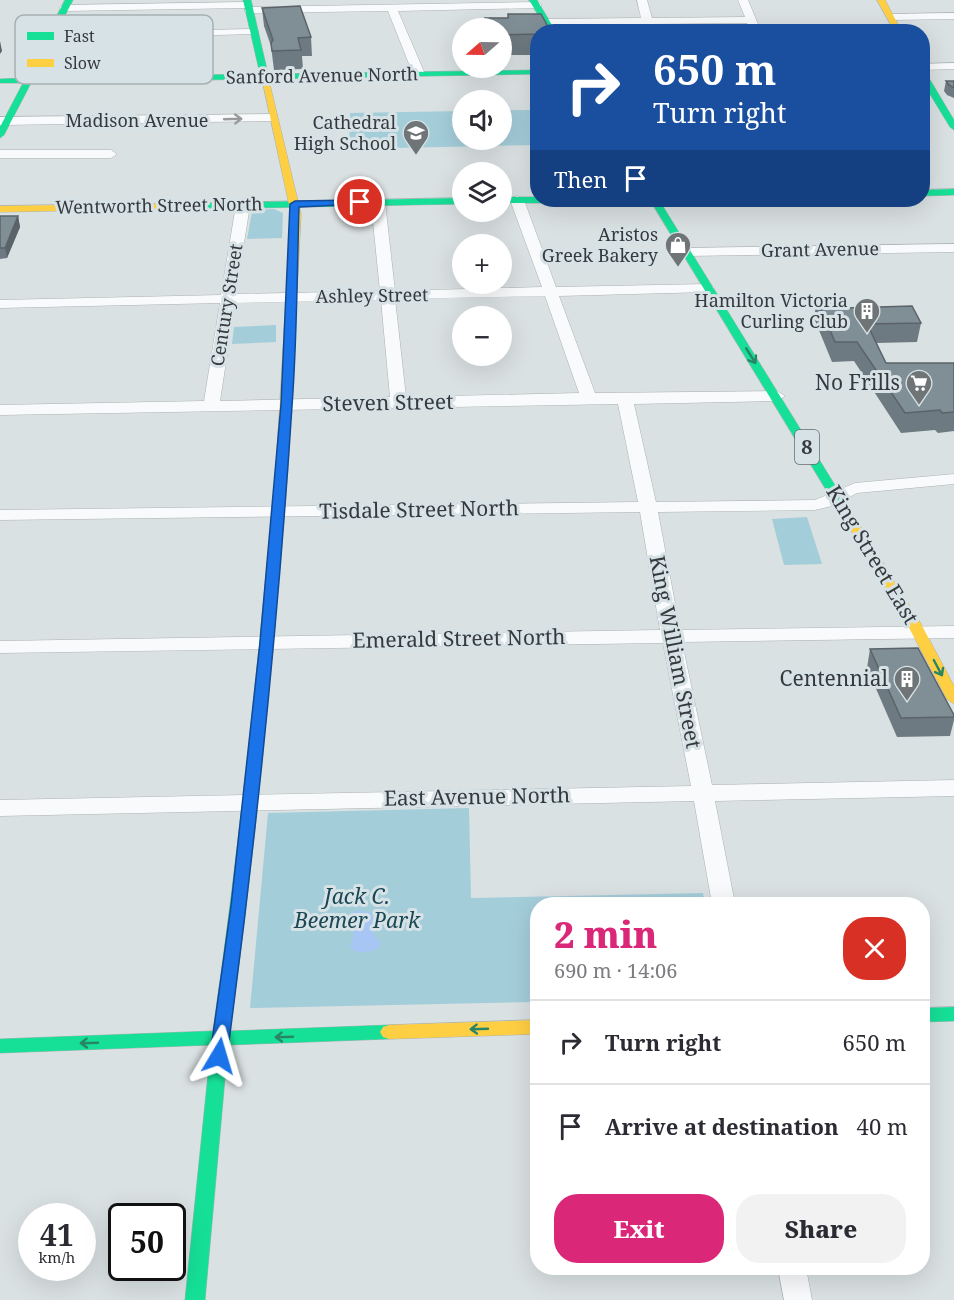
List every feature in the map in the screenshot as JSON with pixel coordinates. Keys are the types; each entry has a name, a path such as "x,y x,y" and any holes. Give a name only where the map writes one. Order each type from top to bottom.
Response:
{"main road":[{"path":"881,0 895,24"},
{"path":"535,3 548,24"},
{"path":"195,1300 220,1039 251,802 287,404 295,204 248,5"},
{"name":"Sanford Avenue North","path":"213,77 530,72"},
{"name":"Sanford Avenue North","path":"0,81 15,80"},
{"path":"930,83 948,107 954,127"},
{"path":"0,135 3,121 25,84"},
{"path":"930,193 954,192"},
{"path":"512,200 530,200"},
{"name":"Wentworth Street North","path":"0,209 452,201"},
{"name":"King Street East","path":"658,207 777,396 919,633 954,699"},
{"path":"930,1015 954,1014"},
{"path":"0,1046 530,1027"}],"street":[{"path":"642,0 647,21"},
{"path":"743,0 753,24"},
{"path":"66,4 392,8 535,3"},
{"path":"392,8 419,74"},
{"path":"891,17 954,16"},
{"path":"598,24 751,20"},
{"path":"213,33 254,32"},
{"path":"930,67 954,66"},
{"name":"Madison Avenue","path":"3,121 194,121 273,118"},
{"path":"0,154 111,154"},
{"path":"517,200 589,398"},
{"path":"378,202 399,403"},
{"name":"Century Street","path":"211,406 243,205"},
{"name":"Grant Avenue","path":"687,252 954,248"},
{"name":"Ashley Street","path":"0,304 708,288"},
{"name":"Steven Street","path":"0,410 777,396"},
{"name":"King William Street","path":"625,399 637,447 670,636 687,709 723,897"},
{"name":"Tisdale Street North","path":"0,515 815,505 837,497 843,491 855,488 954,479"},
{"name":"Emerald Street North","path":"0,647 954,632"},
{"name":"East Avenue North","path":"0,808 954,788"},
{"path":"793,1275 798,1300"}],"green space":[{"path":"512,110 530,110 530,145 512,146"},
{"path":"452,111 452,147 349,149 350,113"},
{"path":"274,209 283,213 282,238 247,239 252,212"},
{"path":"276,325 276,342 232,344 234,327"},
{"path":"807,517 822,564 784,565 772,519"},
{"name":"Jack C. Beemer Park","path":"469,808 471,898 703,893 704,897 530,897 530,1002 250,1008 268,813"}],"water":[{"path":"358,910 371,913 374,919 373,933 381,944 372,951 357,952 350,948 354,934 347,920 350,914"}],"building":[{"path":"300,6 311,37 298,38 301,50 272,51 273,40 262,8"},
{"path":"508,14 541,14 547,24 530,24 530,34 512,35 512,18 508,18"},
{"path":"946,81 954,81 954,88 949,85"},
{"path":"0,216 18,216 5,248 0,248"},
{"path":"817,299 841,299 845,308 912,306 921,323 867,324 886,363 954,363 954,412 942,413 940,410 905,413 857,342 835,342"},
{"path":"918,648 954,717 901,718 870,649"}],"traffic: fast":[{"path":"61,15 69,0"},
{"path":"247,0 266,85"},
{"path":"533,0 548,24"},
{"path":"213,77 530,72"},
{"path":"0,81 15,81"},
{"path":"0,135 26,84"},
{"path":"930,86 954,127"},
{"path":"930,193 954,192"},
{"path":"512,200 530,200"},
{"path":"199,206 452,201"},
{"path":"658,207 848,516"},
{"path":"195,1300 220,1039 239,906 267,642 282,468"},
{"path":"930,1015 954,1014"},
{"path":"0,1046 389,1032"}],"traffic: slow":[{"path":"881,0 894,24"},
{"path":"266,85 296,214 282,468"},
{"path":"0,209 199,206"},
{"path":"848,516 914,624 954,699"},
{"path":"389,1032 530,1027"}],"place":[{"name":"Cathedral High School","path":"416,156"},
{"name":"Aristos Greek Bakery","path":"678,268"},
{"name":"Hamilton Victoria Curling Club","path":"867,334"},
{"name":"No Frills","path":"919,406"},
{"name":"Centennial","path":"907,702"}],"route":[{"path":"219,1056 239,906 267,642 287,404 295,204 360,202"}]}
